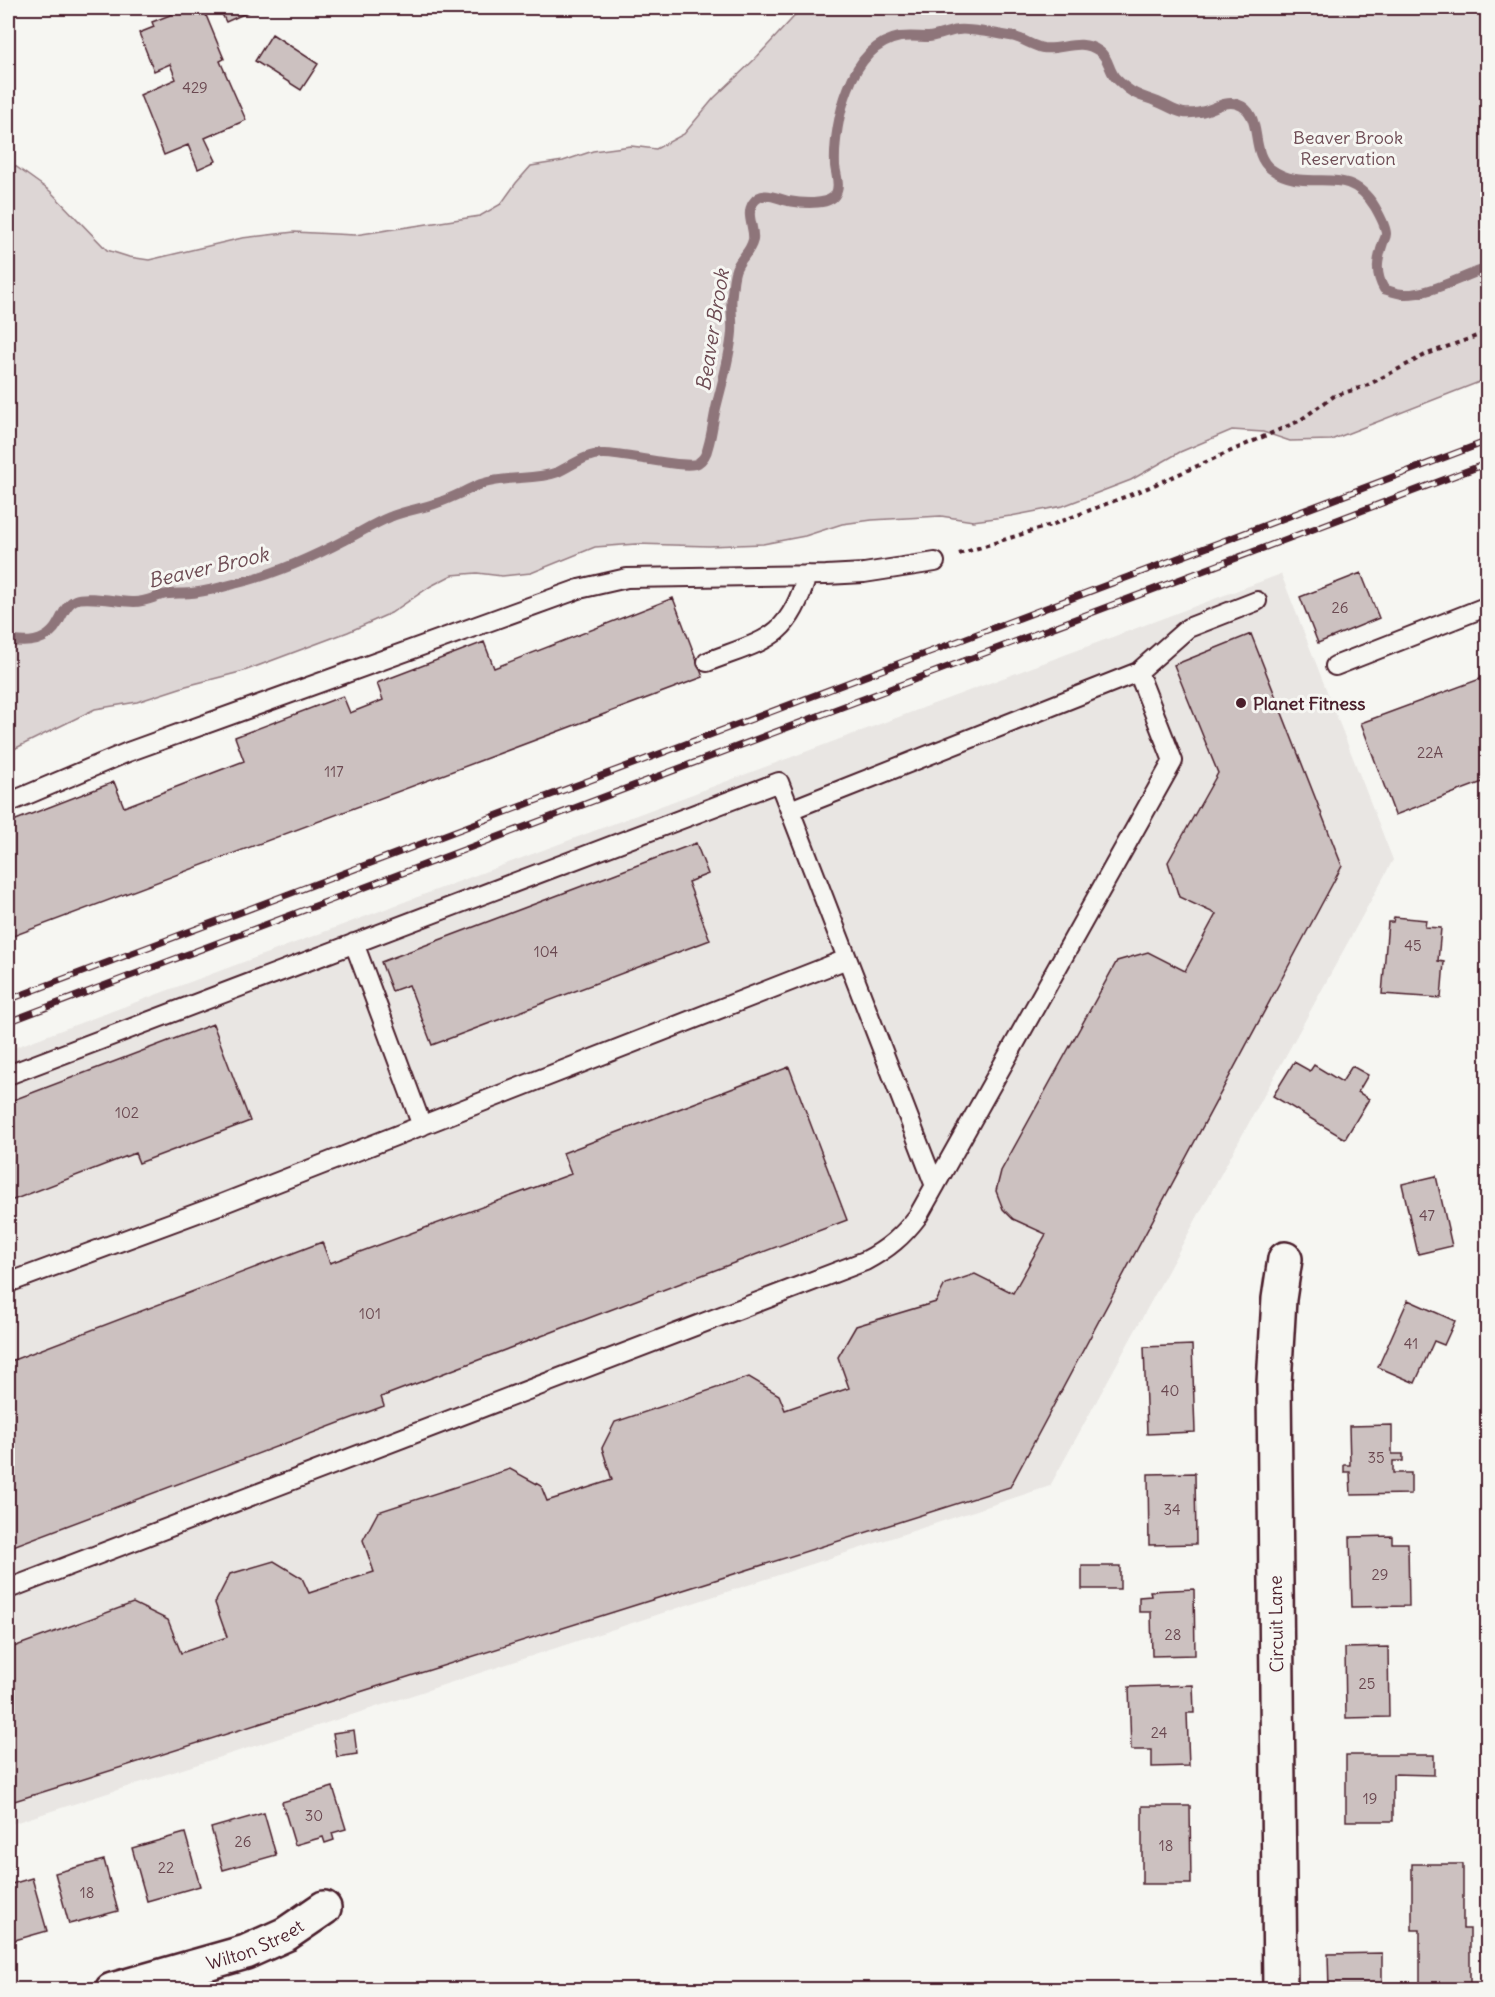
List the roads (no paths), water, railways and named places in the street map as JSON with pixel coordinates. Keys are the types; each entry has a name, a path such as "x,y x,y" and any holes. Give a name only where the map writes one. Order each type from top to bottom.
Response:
{"street":[{"name":"Circuit Lane","path":"1280,1989 1274,1383 1279,1299 1285,1259"},
{"name":"Wilton Street","path":"112,1989 156,1984 246,1952 286,1934 324,1908"}],"lane":[{"path":"8,803 138,748 579,589 627,578 864,573 935,562"},
{"path":"707,662 774,634 793,613 800,600 807,575"},
{"path":"790,810 1138,672 1188,628 1257,601"},
{"path":"1335,666 1488,606"},
{"path":"8,1589 865,1261 885,1251 903,1236 918,1216 1173,761 1138,672"},
{"path":"8,1075 779,782 935,1186"},
{"path":"354,943 422,1126"},
{"path":"8,1282 219,1205 847,959"}],"waterway":[{"name":"Beaver Brook","path":"8,640 22,642 43,638 54,629 69,604 75,600 95,598 138,602 165,594 209,590 266,575 321,552 379,522 448,499 491,481 549,475 597,454 692,465 698,463 708,449 726,370 732,332 731,298 734,275 752,244 753,231 750,212 753,203 765,195 788,201 813,203 826,201 835,195 838,185 835,166 836,137 848,89 856,71 867,56 882,44 900,37 929,37 970,30 1015,37 1043,48 1078,45 1092,47 1102,53 1114,76 1128,89 1176,111 1193,113 1232,103 1246,109 1254,124 1260,153 1264,162 1271,169 1299,180 1339,181 1352,185 1364,193 1375,207 1386,231 1378,267 1379,278 1384,289 1401,294 1424,291 1488,268"}],"railway":[{"path":"8,1000 1488,441"},
{"path":"8,1022 1488,463"}],"place":[{"name":"Planet Fitness","path":"1241,703"}],"park label":[{"name":"Beaver Brook Reservation","path":"1348,147"}]}
